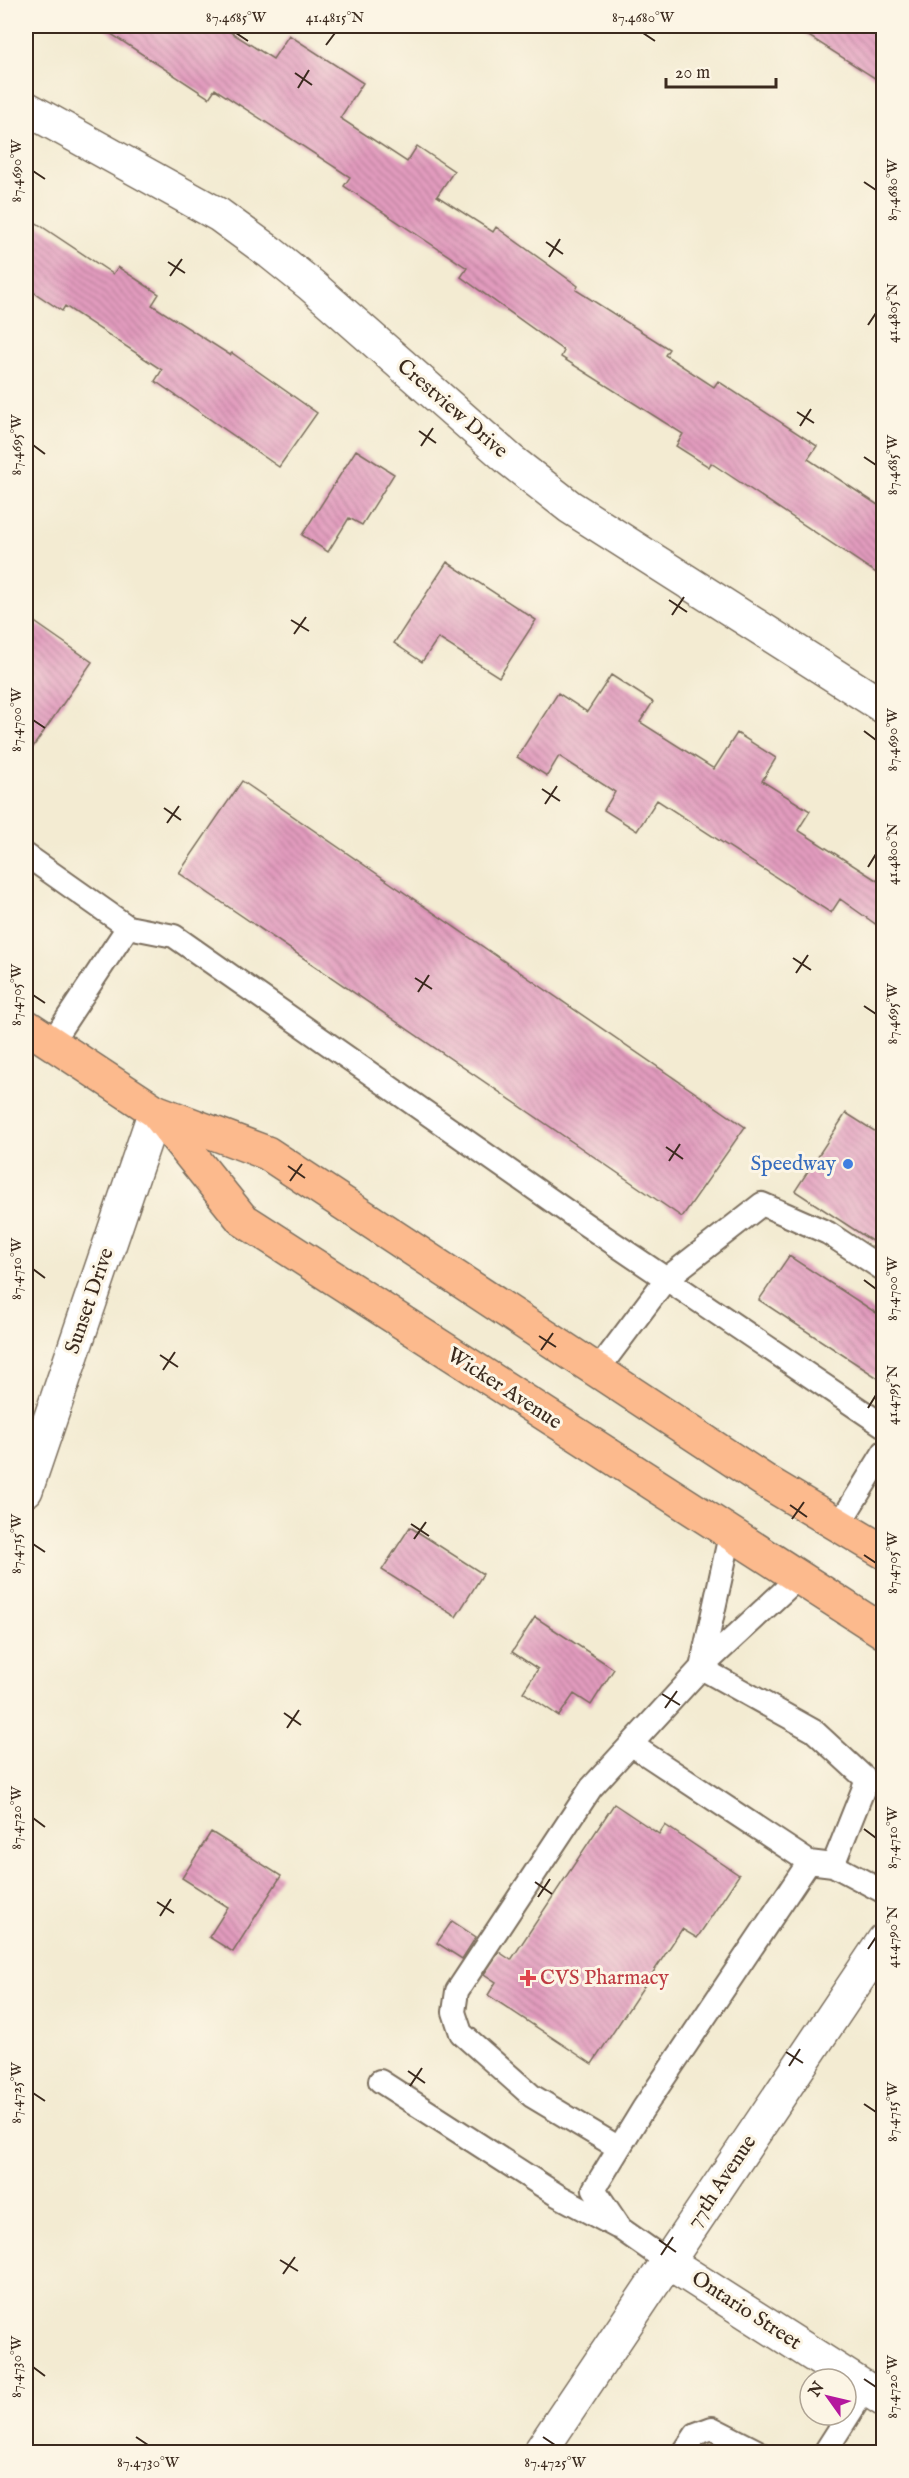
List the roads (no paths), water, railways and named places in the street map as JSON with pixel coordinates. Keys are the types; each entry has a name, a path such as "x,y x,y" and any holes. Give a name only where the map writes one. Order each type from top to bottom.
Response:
{"highway":[{"name":"Wicker Avenue","path":"32,1031 155,1111 267,1153 765,1482 884,1552"},
{"name":"Wicker Avenue","path":"155,1111 242,1219 884,1632"}],"street":[{"name":"Crestview Drive","path":"26,108 228,222 311,285 510,460 570,507 884,707"},
{"name":"Sunset Drive","path":"26,1490 155,1111"},
{"name":"77th Avenue","path":"540,2452 884,1940"},
{"name":"Ontario Street","path":"668,2262 875,2394"}],"lane":[{"path":"26,855 128,927 174,936 666,1279 884,1425"},
{"path":"32,1031 128,927"},
{"path":"597,1371 666,1279 762,1204 828,1233 884,1270"},
{"path":"839,1525 884,1452"},
{"path":"701,1668 730,1535"},
{"path":"619,2148 532,2096 461,2033 454,2012 457,1991 591,1788 701,1668 798,1577"},
{"path":"701,1668 814,1731 867,1780 833,1865"},
{"path":"632,1745 810,1862 833,1865 884,1892"},
{"path":"621,2229 594,2189 810,1862"},
{"path":"380,2081 558,2195 621,2229 668,2262"},
{"path":"825,2452 875,2394"},
{"path":"684,2452 696,2434 712,2428 759,2452"}],"place":[{"name":"Speedway","path":"848,1164"},
{"name":"CVS Pharmacy","path":"528,1978"}]}
